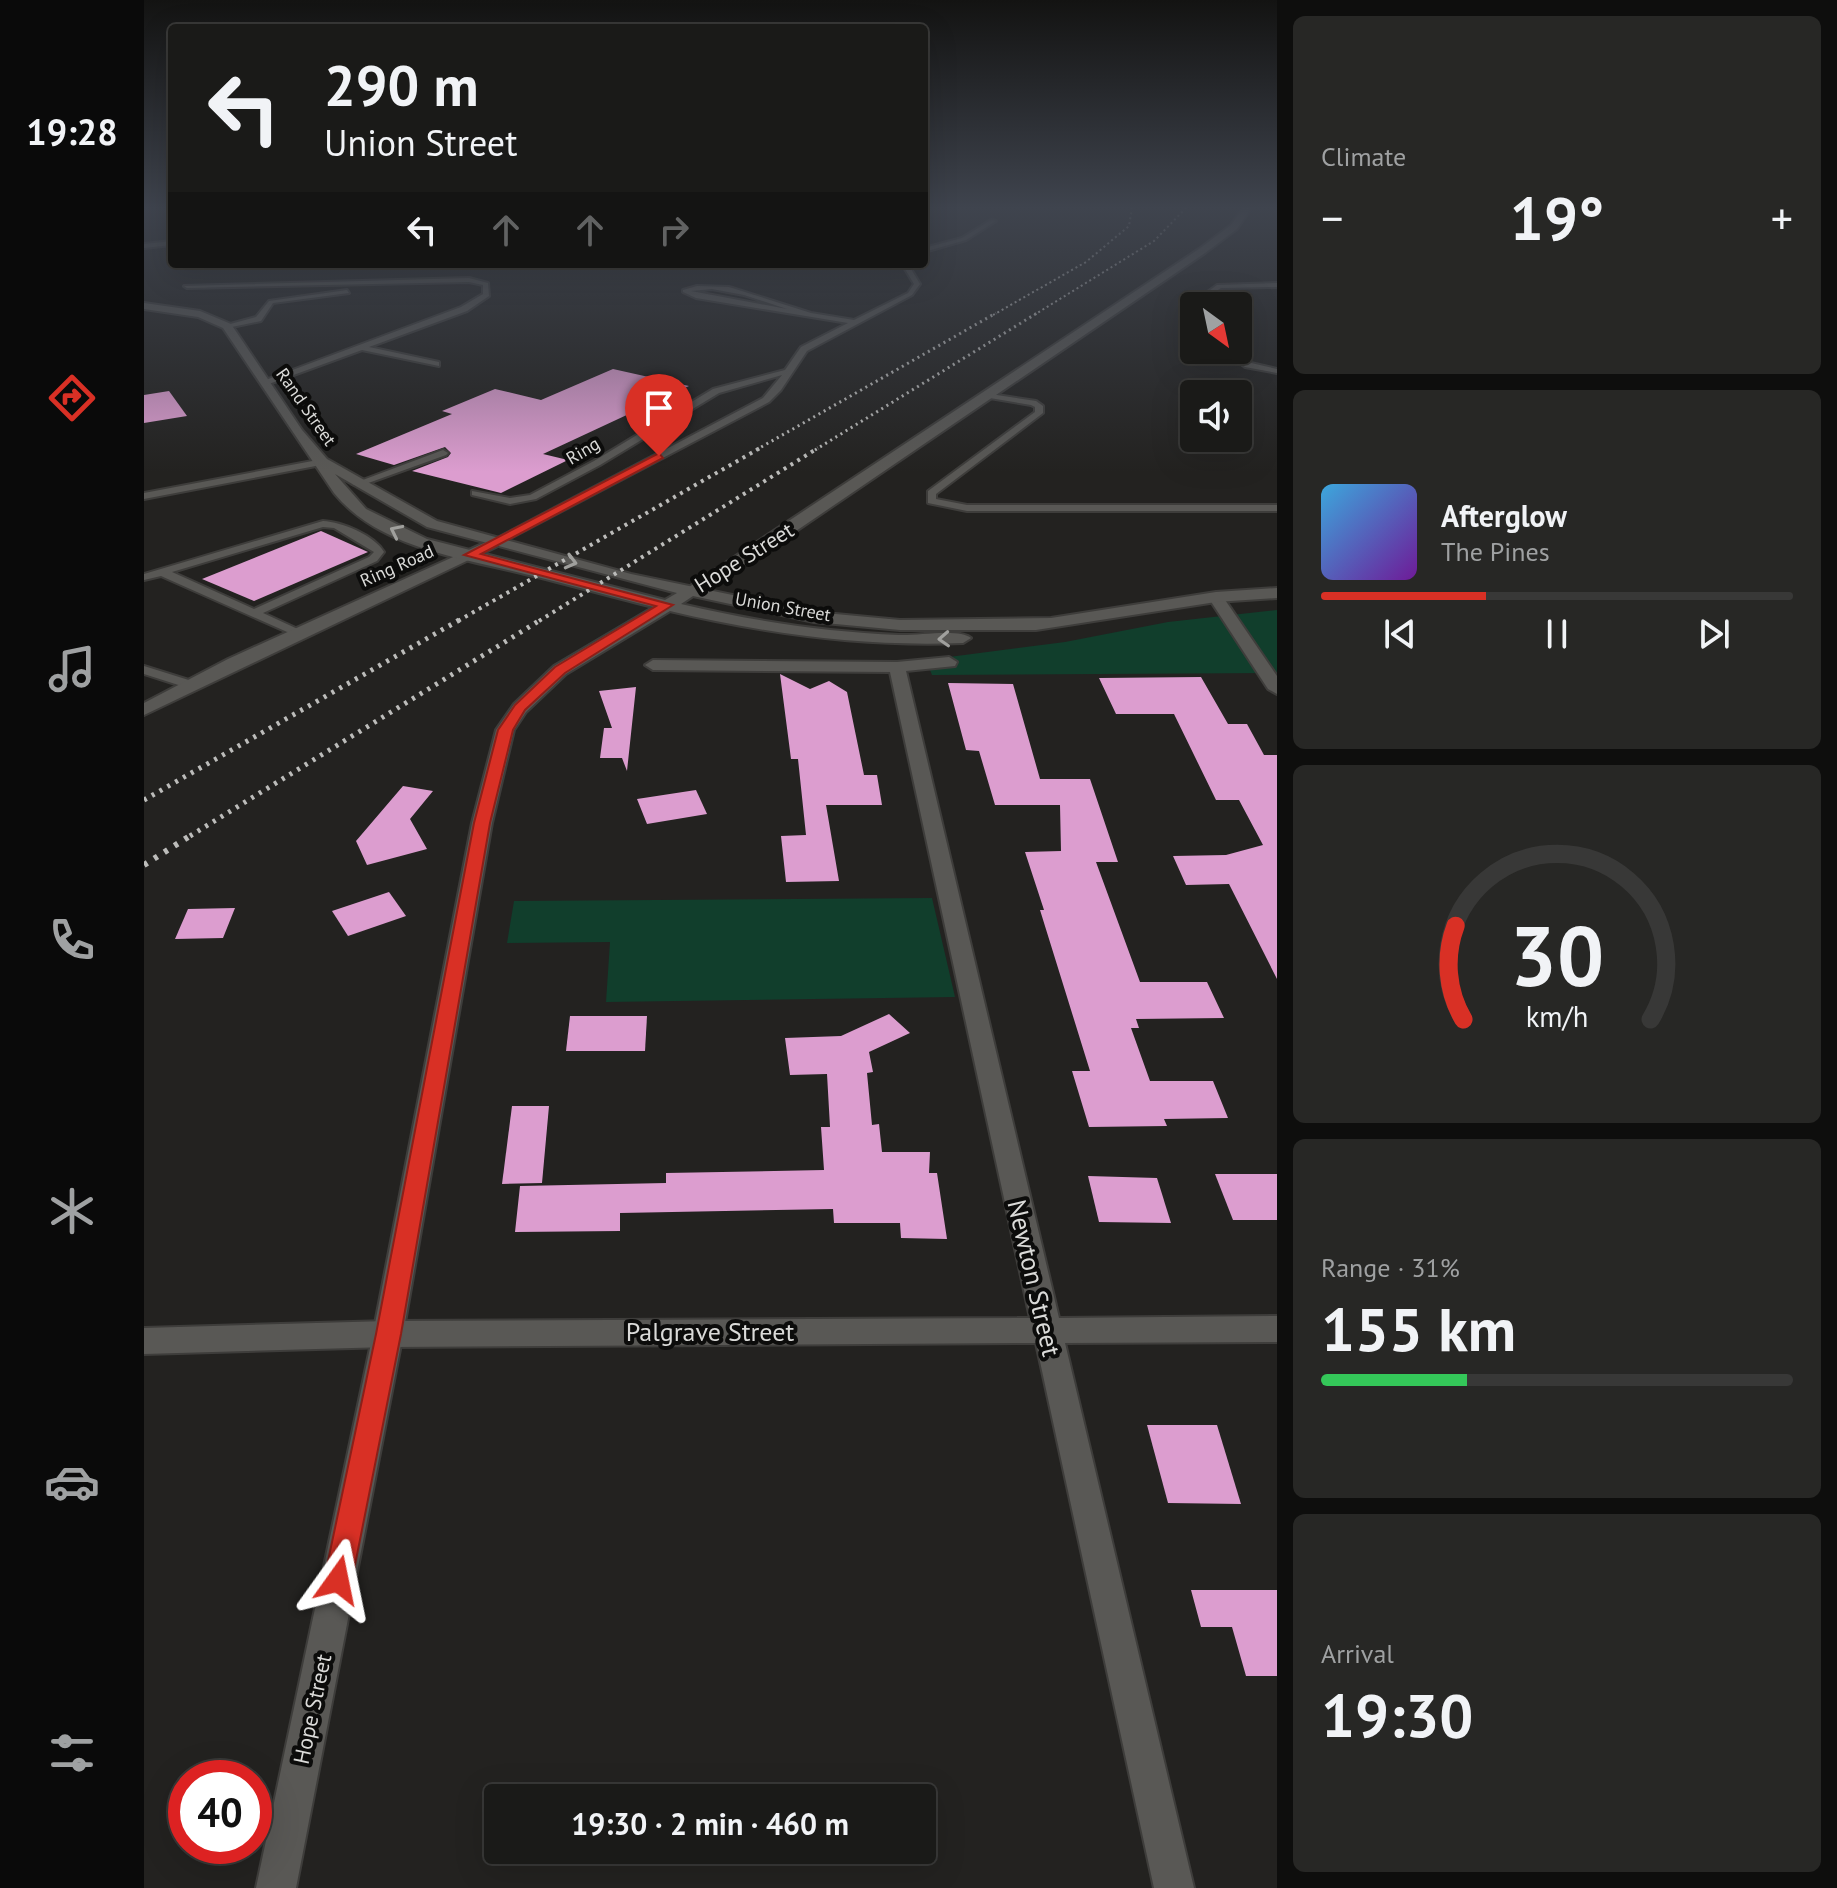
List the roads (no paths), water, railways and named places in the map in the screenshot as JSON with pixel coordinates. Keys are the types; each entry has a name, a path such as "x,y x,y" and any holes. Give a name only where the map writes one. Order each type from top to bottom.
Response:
{"street":[{"name":"Hope Street","path":"276,1888 388,1334 479,839 505,730 520,708 560,670 766,545 1134,296"},
{"path":"144,306 200,314 227,326"},
{"name":"Rand Street","path":"227,326 297,432 323,462 432,524 495,542"},
{"name":"Rand Street","path":"323,462 331,481 361,511 400,533 470,555"},
{"name":"Ring Road","path":"144,710 298,633 495,542"},
{"name":"Union Street","path":"495,542 691,591 814,617 872,624 1048,622"},
{"name":"Union Street","path":"470,555 667,605 775,628 878,640 961,638 1216,597 1277,593"},
{"path":"1216,597 1277,689"},
{"path":"653,665 897,667 949,662"},
{"name":"Newton Street","path":"897,667 1045,1331 1174,1888"},
{"name":"Palgrave Street","path":"144,1341 388,1334 1277,1329"}],"lane":[{"path":"227,326 258,319 271,302 310,296"},
{"path":"266,383 464,309 485,296"},
{"path":"697,296 854,322"},
{"path":"749,296 808,314"},
{"name":"Ring Road","path":"495,542 766,400 779,391 795,357 804,349 906,296"},
{"path":"361,347 436,364"},
{"path":"1247,364 1277,368"},
{"name":"Ring","path":"475,493 510,501 533,497 597,463 716,391 789,371"},
{"path":"987,395 1033,403 1039,406 1039,413 931,493 931,501 967,508 1277,508"},
{"path":"357,484 443,453"},
{"path":"144,496 323,462"},
{"path":"144,577 323,524 336,525 376,547 379,552 373,559 254,613"},
{"path":"162,572 298,633"},
{"path":"144,670 191,685"}],"railway":[{"path":"993,315 1026,296"},
{"path":"1034,315 1065,296"},
{"path":"756,450 996,313"},
{"path":"815,450 1037,313"},
{"path":"458,621 760,448"},
{"path":"539,621 818,448"},
{"path":"144,800 461,619"},
{"path":"190,836 542,619"},
{"path":"144,865 193,834"}]}
